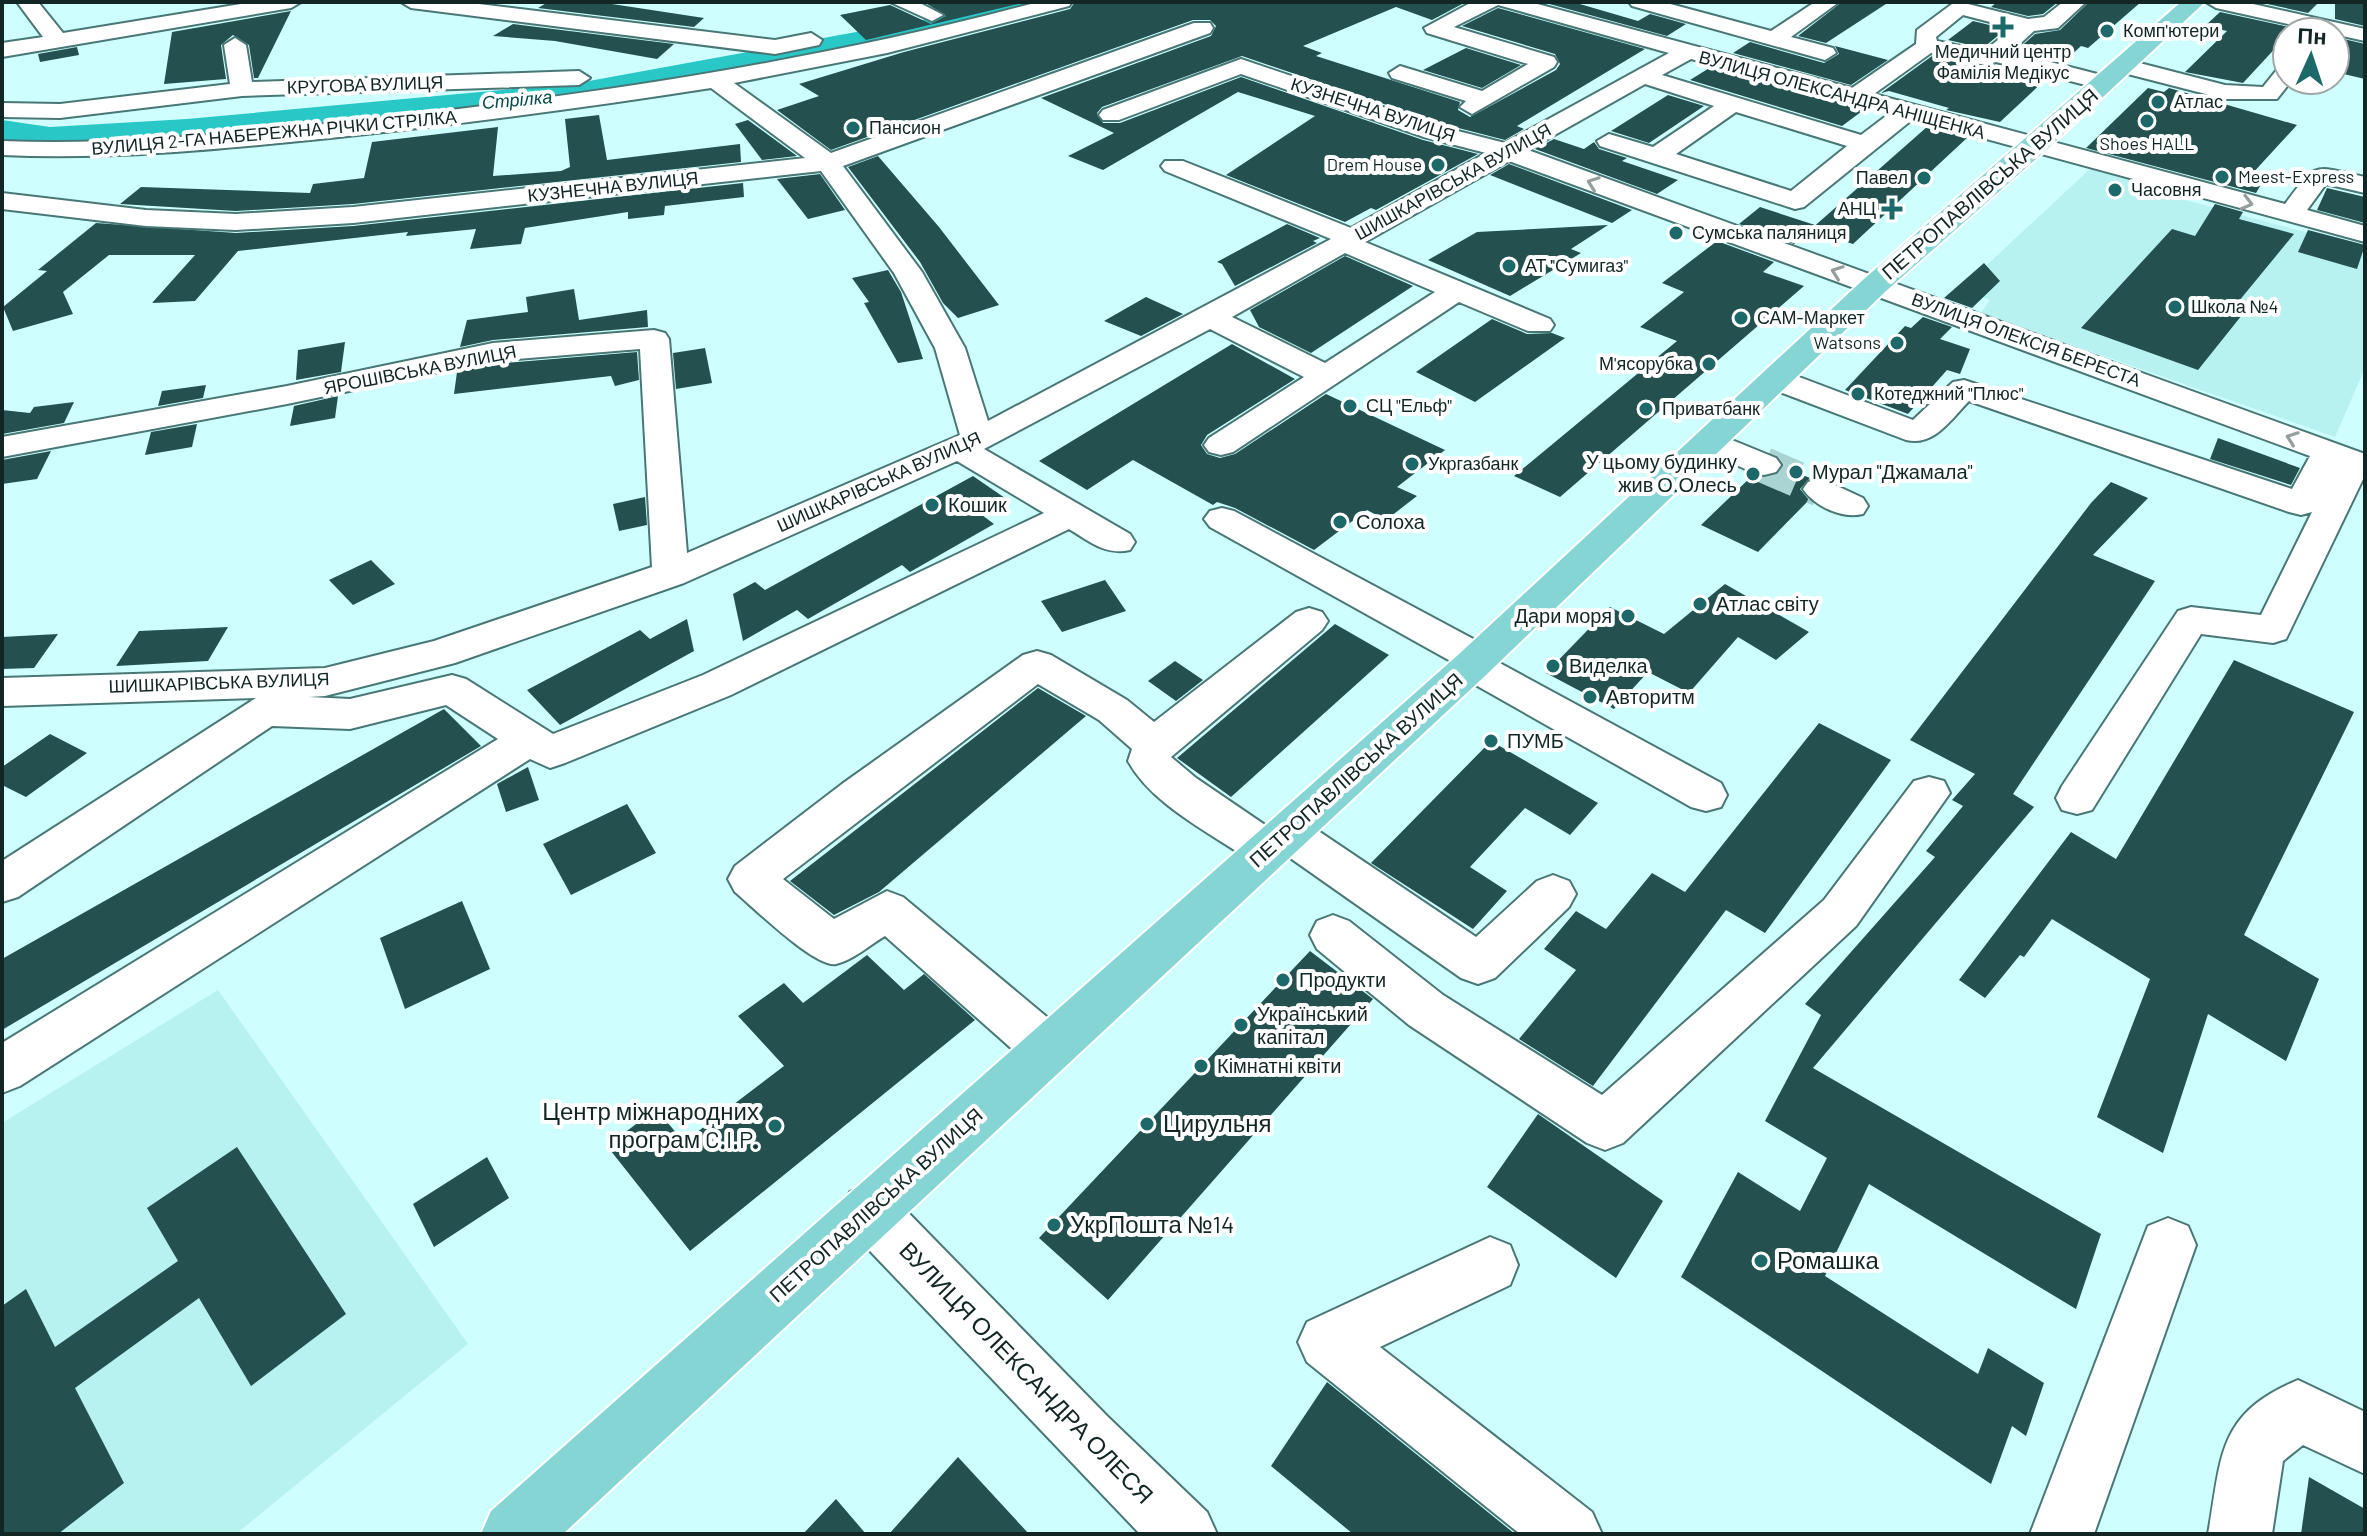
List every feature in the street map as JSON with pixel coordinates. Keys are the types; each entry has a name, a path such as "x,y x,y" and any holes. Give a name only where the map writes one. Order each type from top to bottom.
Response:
{"main road":[{"name":"ПЕТРОПАВЛІВСЬКА ВУЛИЦЯ","path":"514,1534 1475,662 1875,285 2036,146 2194,2"}],"street":[{"path":"27,2 56,39"},
{"path":"2,50 238,7 291,2"},
{"name":"КРУГОВА ВУЛИЦЯ","path":"411,2 489,5 775,47"},
{"path":"900,2 932,15"},
{"name":"ВУЛИЦЯ 2-ГА НАБЕРЕЖНА РІЧКИ СТРІЛКА","path":"2,148 72,152 197,144 570,104 718,82 982,25 1062,2"},
{"path":"1433,132 1546,62 1435,28 1489,2"},
{"name":"ВУЛИЦЯ ОЛЕКСАНДРА АНІЩЕНКА","path":"1506,2 1685,53 2365,234"},
{"path":"1584,24 1628,2"},
{"path":"1639,2 1825,53"},
{"path":"1774,39 1829,2"},
{"path":"1927,46 1925,35 1959,8 2028,25 2050,23 2076,2"},
{"path":"2216,2 2365,35"},
{"path":"869,28 964,6"},
{"path":"1709,21 1732,8"},
{"path":"1853,98 1927,46 1985,58 1995,55 2028,25"},
{"name":"КУЗНЕЧНА ВУЛИЦЯ","path":"2,201 146,218 236,222 353,215 828,163 1202,28"},
{"name":"КРУГОВА ВУЛИЦЯ","path":"2,110 60,111 242,89 583,78 653,72 838,34"},
{"path":"235,45 242,89"},
{"name":"ШИШКАРІВСЬКА ВУЛИЦЯ","path":"2,692 325,682 441,653 671,574 969,444 1210,317 1685,53"},
{"path":"1995,55 2244,94 2271,92"},
{"name":"КУЗНЕЧНА ВУЛИЦЯ","path":"1111,115 1241,66 1433,132 1506,151"},
{"path":"1400,73 1474,107"},
{"path":"1642,76 1865,144"},
{"path":"718,82 828,163 908,272 950,348 969,444 1067,516 1117,542"},
{"path":"1657,156 1732,104"},
{"path":"1609,141 1795,201 1907,112"},
{"name":"ВУЛИЦЯ ОЛЕКСІЯ БЕРЕСТА","path":"1506,151 1875,285 2072,393 2349,460"},
{"path":"1174,166 1539,325"},
{"path":"2291,214 2320,175 2365,185"},
{"path":"2316,181 2365,192"},
{"path":"1221,445 1457,290"},
{"path":"1210,317 1326,376"},
{"name":"ЯРОШІВСЬКА ВУЛИЦЯ","path":"2,447 287,395 493,352 654,339 671,574"},
{"path":"1775,379 1918,433 1964,389 2072,393 2301,504 2349,460"},
{"path":"1710,441 1764,465"},
{"path":"2077,798 2191,620 2273,630 2349,460"},
{"path":"1820,489 1851,506"},
{"path":"265,711 350,714 452,689 550,752 717,685 1067,516"},
{"path":"1222,519 1706,795"},
{"path":"1309,621 1154,745 1149,761 1181,790 1277,841 1478,964 1553,894"},
{"path":"1048,1049 887,910 832,945 751,879 857,796 1037,665 1113,710 1154,745"},
{"path":"2,884 265,711 325,682"},
{"path":"188,685 210,693 217,703 218,717 213,730 194,757"},
{"path":"2,1070 530,739"},
{"path":"1333,935 1426,1010 1605,1126 1840,913 1929,793"},
{"name":"ВУЛИЦЯ ОЛЕКСАНДРА ОЛЕСЯ","path":"869,1211 1185,1534"},
{"path":"2062,1534 2168,1245"},
{"path":"1490,1265 1327,1342 1570,1534"},
{"path":"2240,1534 2255,1445 2298,1410 2365,1444"}],"shaded area":[{"name":"Школа №4","path":"2090,169 2166,189 2163,194 2365,248 2365,368 2335,437 1981,313 1990,300 1961,289"},
{"path":"218,990 468,1344 236,1534 2,1534 2,1123"}],"building":[{"path":"548,2 599,2 704,18 694,27 538,8"},
{"path":"924,2 1026,2 866,40 840,15 890,5 931,24 946,16"},
{"path":"1075,2 1466,2 1432,20 1396,7 1303,46 1322,53 1316,56 1460,102 1458,110 1470,117 1556,70 1560,64 1555,54 1462,26 1498,8 1645,49 1517,126 1524,129 1505,140 1443,124 1242,56 1102,107 1097,113 1103,123 1120,123 1241,77 1423,140 1478,154 1376,210 1371,208 1345,222 1226,175 1315,116 1238,92 1103,170 1068,156 1114,133 1041,98 1211,36 1216,26 1210,20 1193,20 831,150 777,110 819,96 799,84 904,52 1070,9"},
{"path":"1542,2 1573,2 1638,21 1650,14 1686,24 1667,36"},
{"path":"1842,2 1889,2 1826,43 1798,36"},
{"path":"1997,2 2058,2 2043,14 2028,16 1991,7"},
{"path":"2089,2 2141,2 2088,48 2081,46 2064,62 2017,50 2035,34 2060,30"},
{"path":"2258,2 2319,2 2308,13"},
{"path":"2335,2 2365,2 2365,26 2351,23 2351,16 2335,16"},
{"path":"291,11 258,78 254,78 249,45 233,35 221,45 226,79 164,84 172,32"},
{"path":"2220,12 2271,23 2271,53 2243,83 2185,72 2227,31 2205,26"},
{"path":"1973,21 2006,29 1983,48 1948,40"},
{"path":"513,24 674,44 657,59 555,41 493,36"},
{"path":"2351,41 2365,44 2365,79 2351,76"},
{"path":"1750,42 1824,63 1839,54 1835,46 1888,60 1851,85 1733,53"},
{"path":"77,47 79,55 40,62 38,54"},
{"path":"1466,48 1521,65 1482,88 1423,70"},
{"path":"1932,56 1984,68 1996,65 2047,78 2000,122 1946,110 1949,108 1889,91 1881,93"},
{"path":"1711,67 1865,109 1842,126 1690,80"},
{"path":"2148,88 2164,92 2169,88 2297,125 2251,175 2265,178 2256,193 2086,148"},
{"path":"1668,95 1704,106 1649,143 1611,131"},
{"path":"599,115 607,160 740,144 741,162 353,204 236,211 120,204 141,187 310,193 313,184 364,178 372,142 498,127 493,176 561,171 570,167 565,119"},
{"path":"748,120 797,156 762,160 735,124"},
{"path":"1928,126 1968,137 1853,244 1810,230"},
{"path":"1554,139 1584,149 1594,142 1599,149 1627,158 1622,161 1678,180 1657,194 1535,149"},
{"path":"878,156 939,227 999,305 958,318 943,303 920,262 848,167"},
{"path":"1509,164 1632,210 1612,223 1490,175"},
{"path":"820,174 845,210 808,219 777,179"},
{"path":"743,183 744,197 665,206 664,215 628,219 628,212 525,228 521,244 470,249 476,229 406,236 408,232 238,251 195,301 152,303 195,255 109,255 63,292 73,314 13,331 3,307 47,271 38,270 96,223 236,233 353,226"},
{"path":"2327,188 2365,197 2365,223 2317,210"},
{"path":"2215,204 2243,212 2239,219 2294,234 2239,301 2250,305 2198,370 2081,328 2172,229 2195,236"},
{"path":"1760,207 1815,225 1794,244 1739,224"},
{"path":"1287,224 1320,238 1313,241 1317,243 1235,286 1222,264 1217,262"},
{"name":"АТ \"Сумигаз\"","path":"1608,225 1571,249 1581,253 1510,296 1428,260 1477,232"},
{"path":"2308,230 2365,245 2357,269 2298,252"},
{"path":"1717,241 1774,262 1763,272 1804,286 1560,497 1514,476 1677,341 1640,327 1684,292 1662,283"},
{"path":"1345,256 1413,286 1311,353 1259,327 1250,310"},
{"path":"1984,263 2000,281 1972,308 1944,298"},
{"path":"888,270 901,292 923,359 898,363 864,303 869,302 852,278"},
{"path":"574,289 579,320 647,310 648,327 493,340 460,347 467,320 528,312 526,297"},
{"path":"1146,297 1183,314 1141,336 1104,321"},
{"path":"1923,317 1952,327 1940,339 1970,349 1960,374 1947,370 1908,414 1845,390 1905,326 1911,328"},
{"path":"1492,319 1527,334 1552,333 1565,338 1475,402 1416,372"},
{"path":"345,342 341,372 296,380 298,350"},
{"path":"1232,344 1295,379 1207,435 1201,445 1207,454 1220,458 1235,454 1326,394 1445,450 1397,487 1417,496 1386,520 1367,510 1314,550 1235,508 1217,502 1213,505 1133,460 1087,490 1039,461"},
{"path":"705,348 712,383 676,389 673,353"},
{"path":"637,352 639,380 615,386 611,376 454,394 457,372 493,364"},
{"path":"206,385 203,398 158,406 162,391"},
{"path":"338,396 335,418 290,426 294,406"},
{"path":"74,402 64,423 2,434 2,410 30,413 34,407"},
{"path":"197,424 192,447 145,455 151,432"},
{"path":"2218,438 2300,468 2291,485 2210,459"},
{"path":"51,451 37,479 2,484 2,460"},
{"path":"1783,467 1810,478 1800,489 1809,500 1758,552 1701,525 1753,475 1777,475"},
{"path":"973,476 1005,498 978,512 994,524 910,572 902,565 808,619 797,610 743,641 733,594 755,582 765,590"},
{"path":"2111,482 2148,498 2093,555 2155,581 2013,794 2034,807 1813,1068 2101,1234 2076,1309 1869,1184 1825,1276 1978,1374 1988,1348 2044,1383 2026,1436 2012,1426 1991,1484 1681,1277 1738,1172 1800,1211 1827,1158 1765,1121 1821,1015 1805,1004 1935,857 1926,851 1963,806 1952,800 1975,774 1910,740 2091,503"},
{"path":"645,497 647,525 619,531 613,504"},
{"path":"371,560 395,584 353,605 329,580"},
{"path":"1105,580 1126,611 1062,632 1041,601"},
{"path":"1725,584 1809,632 1776,660 1738,637 1689,693 1648,672 1614,709 1546,673 1610,607 1664,634"},
{"path":"687,619 694,651 560,725 527,690 640,630 650,639"},
{"path":"1335,624 1389,655 1231,797 1177,758"},
{"path":"228,627 208,661 116,666 139,631"},
{"path":"58,634 34,668 2,669 2,637"},
{"path":"2234,660 2354,712 2244,935 2319,979 2286,1061 2208,1014 2163,1153 2097,1117 2150,979 2052,919 2024,957 2020,955 1985,998 1959,980 2071,832 2116,859"},
{"path":"1175,661 1203,680 1176,701 1148,681"},
{"path":"1038,688 1086,716 879,892 834,915 790,881"},
{"path":"444,709 481,746 2,1030 2,959"},
{"path":"1819,723 1891,760 1765,933 1726,910 1593,1086 1519,1039 1576,970 1544,949 1576,911 1606,929 1652,873 1685,892"},
{"path":"50,734 87,753 26,797 2,785 2,767"},
{"path":"1491,741 1598,803 1570,835 1525,808 1470,867 1507,891 1473,929 1371,863"},
{"path":"528,767 539,800 506,812 497,784"},
{"path":"627,804 656,853 571,895 543,844"},
{"path":"462,901 490,969 405,1009 380,938"},
{"path":"1310,951 1373,999 1108,1300 1039,1238"},
{"name":"Центр міжнародних програм C.I.P.","path":"867,955 904,990 924,974 975,1020 690,1251 607,1146 656,1109 684,1142 784,1066 738,1016 784,983 803,1003"},
{"path":"1538,1114 1663,1201 1616,1278 1487,1187"},
{"path":"237,1147 346,1314 251,1386 199,1298 75,1388 124,1483 58,1534 2,1534 2,1306 26,1289 55,1347 178,1261 147,1208"},
{"path":"487,1157 509,1198 434,1247 413,1204"},
{"path":"1327,1382 1515,1534 1353,1534 1271,1466"},
{"path":"958,1457 1029,1534 889,1534"},
{"path":"2309,1477 2365,1509 2365,1534 2301,1534"},
{"path":"836,1499 866,1534 803,1534"}],"waterway":[{"name":"Стрілка","path":"2,131 50,138 187,130 386,109 578,94 931,28 1023,2"}],"tunnel":[{"path":"1764,465 1820,489"}],"place":[{"name":"Медичний центр Фамілія Медікус","path":"2003,27"},
{"name":"Комп'ютери","path":"2107,31"},
{"name":"Атлас","path":"2158,102"},
{"name":"Shoes HALL","path":"2147,121"},
{"name":"Пансион","path":"853,128"},
{"name":"Drem House","path":"1438,165"},
{"name":"Meest-Express","path":"2222,177"},
{"name":"Павел","path":"1924,178"},
{"name":"Часовня","path":"2115,190"},
{"name":"АНЦ","path":"1892,209"},
{"name":"Сумська паляниця","path":"1676,233"},
{"name":"АТ \"Сумигаз\"","path":"1509,266"},
{"name":"Школа №4","path":"2175,307"},
{"name":"САМ-Маркет","path":"1741,318"},
{"name":"Watsons","path":"1897,343"},
{"name":"М'ясорубка","path":"1709,364"},
{"name":"Котеджний \"Плюс\"","path":"1858,394"},
{"name":"СЦ \"Ельф\"","path":"1350,406"},
{"name":"Приватбанк","path":"1646,409"},
{"name":"Укргазбанк","path":"1412,464"},
{"name":"Мурал \"Джамала\"","path":"1796,472"},
{"name":"У цьому будинку жив О.Олесь","path":"1753,474"},
{"name":"Кошик","path":"932,505"},
{"name":"Солоха","path":"1340,522"},
{"name":"Атлас світу","path":"1700,604"},
{"name":"Дари моря","path":"1628,616"},
{"name":"Виделка","path":"1553,666"},
{"name":"Авторитм","path":"1590,697"},
{"name":"ПУМБ","path":"1491,741"},
{"name":"Продукти","path":"1283,980"},
{"name":"Український капітал","path":"1241,1025"},
{"name":"Кімнатні квіти","path":"1201,1066"},
{"name":"Цирульня","path":"1147,1124"},
{"name":"Центр міжнародних програм C.I.P.","path":"775,1126"},
{"name":"УкрПошта №14","path":"1054,1225"},
{"name":"Ромашка","path":"1761,1261"}]}
